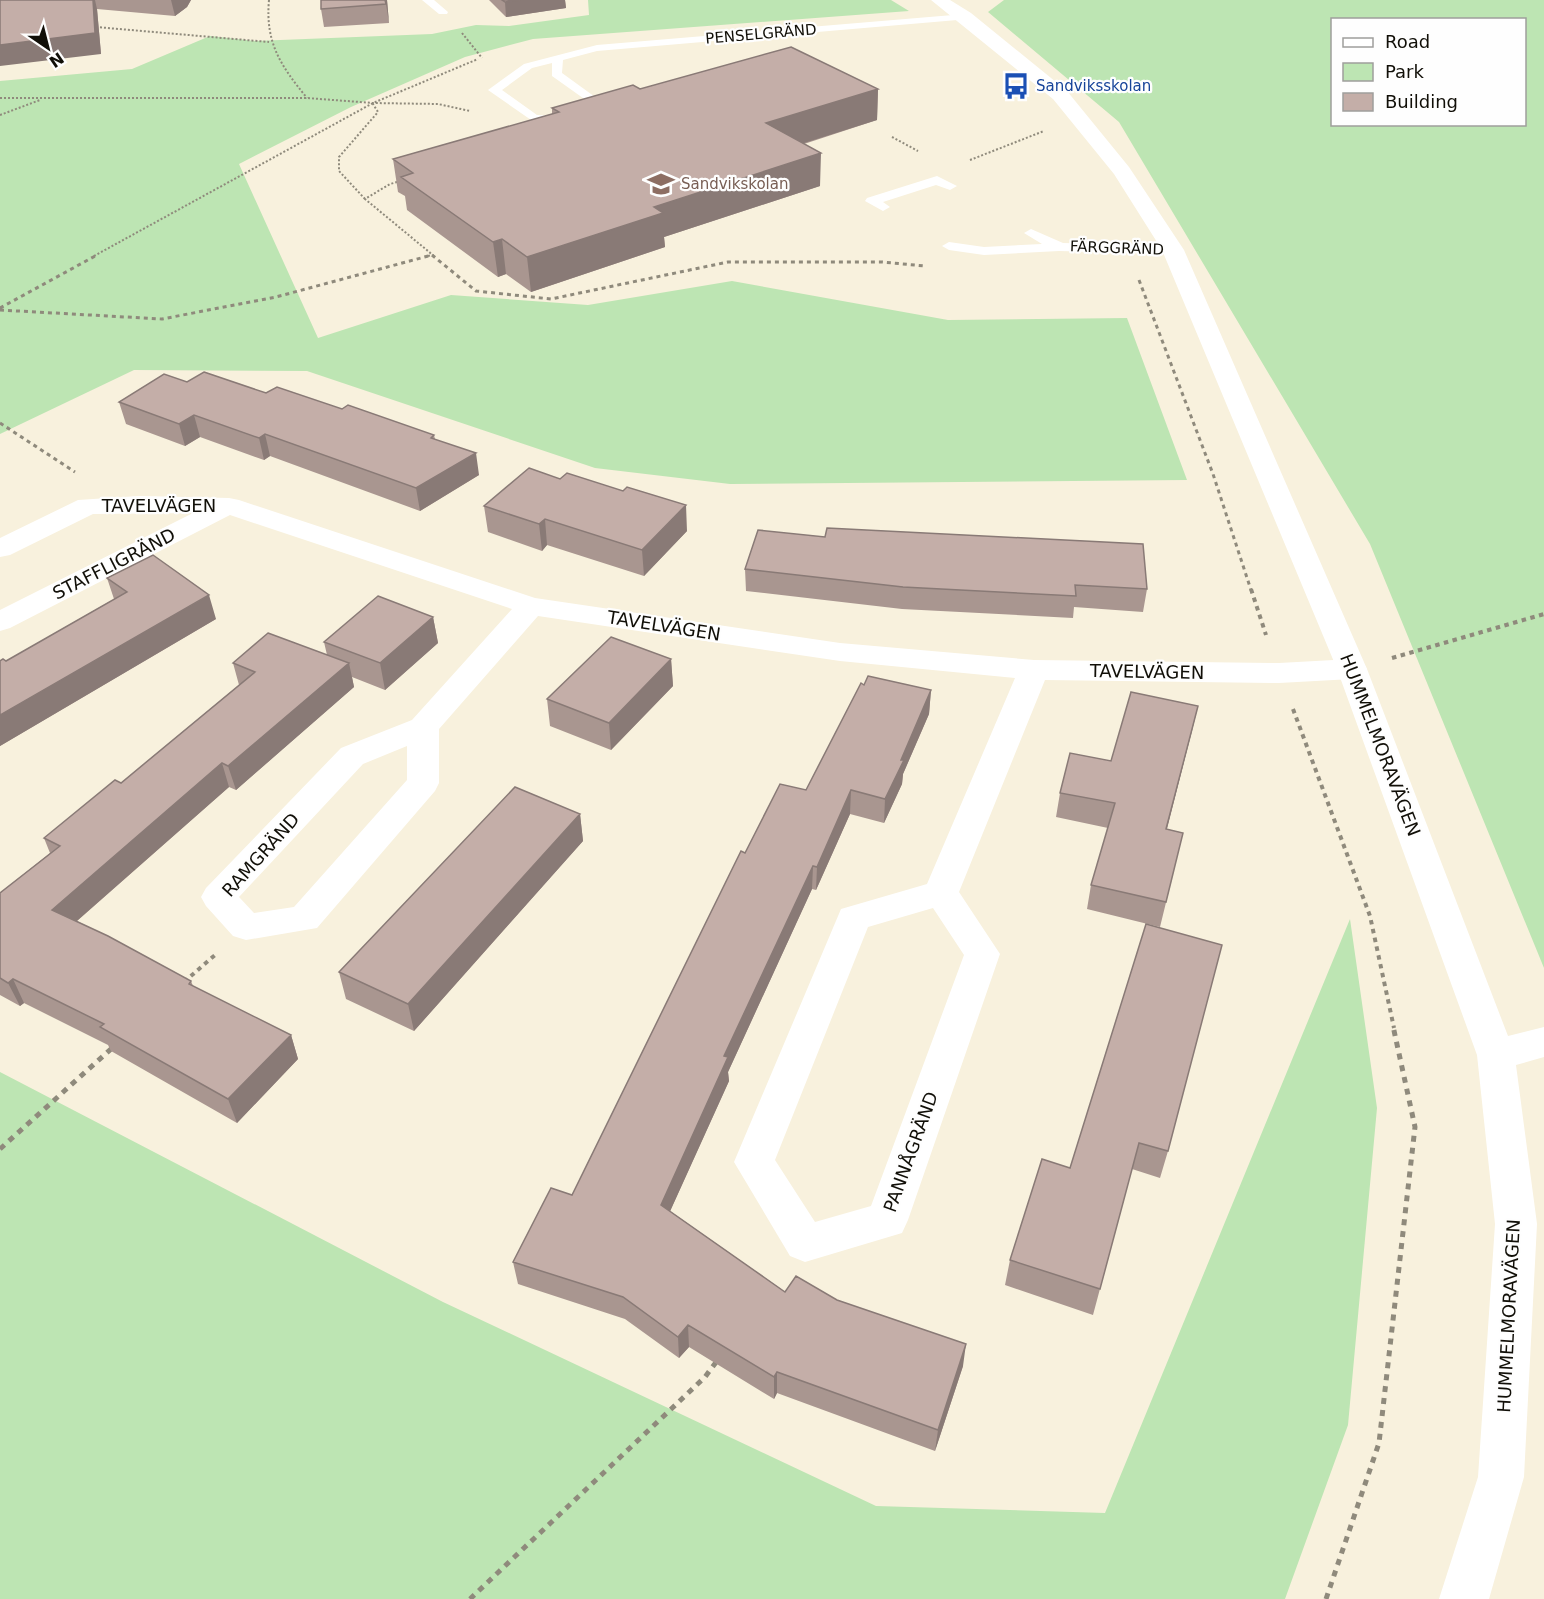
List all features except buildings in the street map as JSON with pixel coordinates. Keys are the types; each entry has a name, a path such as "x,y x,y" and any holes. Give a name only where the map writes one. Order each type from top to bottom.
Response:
{"street":[{"name":"HUMMELMORAVÄGEN","path":"952,8 1060,95 1122,171 1173,250 1352,669 1496,1055 1516,1224 1502,1477 1464,1599"},
{"name":"TAVELVÄGEN","path":"0,549 88,506 139,504 229,506 531,606 840,652 1034,670 1279,673 1352,669"},
{"name":"STAFFLIGRÄND","path":"0,622 229,506"},
{"name":"RAMGRÄND","path":"246,927 218,897 352,756 423,727 531,606"},
{"path":"941,892 1034,670"},
{"path":"246,927 304,919 423,783 423,727"},
{"name":"PANNÅGRÄND","path":"941,892 981,954 887,1220 805,1243 754,1162 854,918 941,892"},
{"path":"1496,1055 1544,1042"}],"lane":[{"path":"427,0 443,12"},
{"name":"PENSELGRÄND","path":"558,58 556,74 596,102 594,111 562,120 534,118 494,90 528,66 558,58 597,48 952,8"},
{"path":"883,207 872,201 937,180 950,186"},
{"name":"FÄRGGRÄND","path":"1031,232 1060,247"},
{"name":"FÄRGGRÄND","path":"949,246 984,251 1060,247 1173,250"}],"path":[{"path":"269,0 267,13 269,42 292,81 307,98"},
{"path":"91,26 269,42"},
{"path":"0,98 307,98 373,104 438,104 476,113"},
{"path":"0,115 44,98"},
{"path":"373,104 378,112 339,157 339,171 365,199 476,291 551,299 728,262 882,262 934,267"},
{"path":"0,309 373,104"},
{"path":"937,180 949,168 1047,129 1040,122"},
{"path":"365,199 390,184 402,181"},
{"path":"1127,247 1213,474 1279,673 1370,916 1415,1127 1379,1443 1326,1599"},
{"path":"0,309 162,319 276,297 433,255"},
{"path":"0,423 92,482 88,506"},
{"path":"1352,669 1544,614"},
{"path":"176,990 246,927"},
{"path":"0,1149 114,1046"},
{"path":"470,1599 705,1377 719,1358"}],"green space":[{"path":"588,0 891,0 909,11 533,39 465,57 351,107 239,164 318,338 451,295 588,305 732,281 948,320 1127,318 1187,480 730,484 595,468 307,371 134,370 0,434 0,81 132,69 210,36 255,41 432,34 476,25 509,26 589,15"},
{"path":"1004,0 1544,0 1544,968 1370,544 1119,122 988,12"},
{"path":"1350,919 1377,1108 1348,1425 1285,1599 0,1599 0,1072 443,1302 876,1506 1105,1513"}],"place":[{"name":"Sandviksskolan","path":"1016,86"},
{"name":"Sandvikskolan","path":"661,184"}]}
